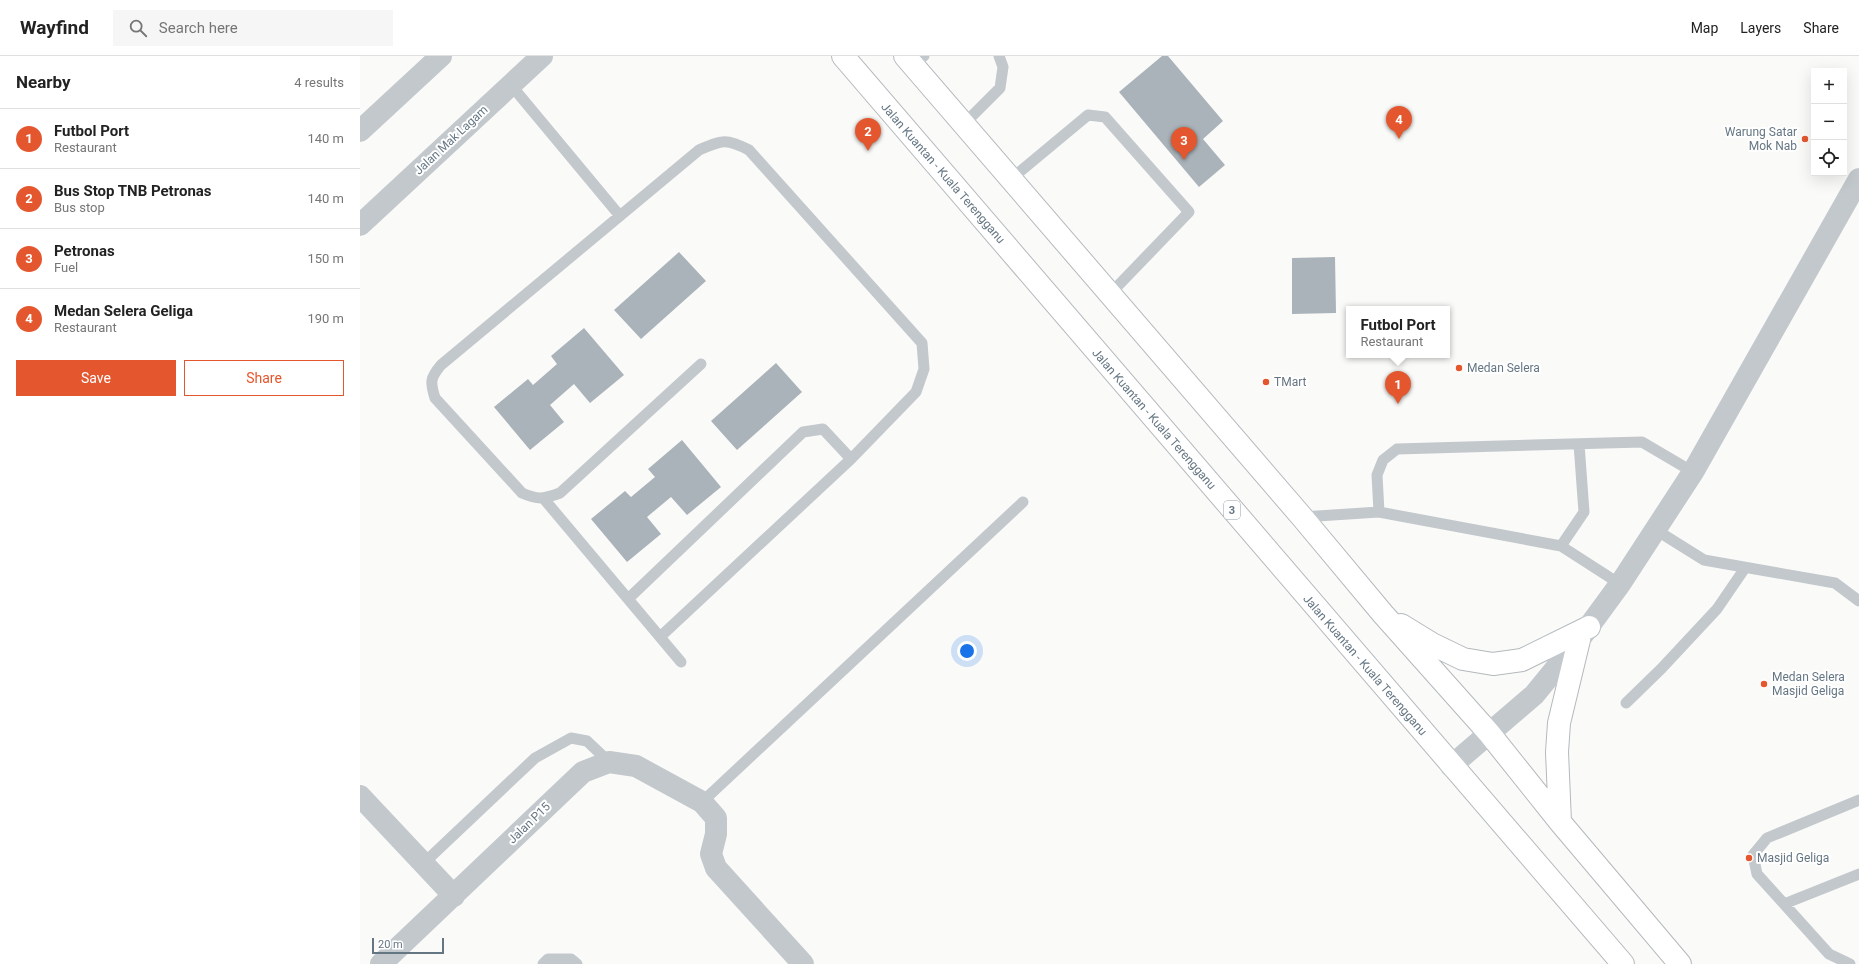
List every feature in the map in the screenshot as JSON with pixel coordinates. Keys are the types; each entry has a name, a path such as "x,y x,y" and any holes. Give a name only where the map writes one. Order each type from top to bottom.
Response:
{"highway":[{"name":"Jalan Kuantan - Kuala Terengganu","path":"843,56 1451,766 1623,964"},
{"path":"914,59 964,124 1302,517 1383,614 1489,734 1560,822 1680,964"},
{"path":"1383,614 1432,644 1463,659 1493,664 1522,660 1584,633"},
{"path":"1560,822 1556,752 1559,723 1584,633"}],"street":[{"path":"360,131 441,56"},
{"name":"Jalan Mak Lagam","path":"360,225 542,56"},
{"path":"1451,766 1534,695 1584,633 1620,584 1693,472 1859,179"},
{"name":"Jalan P15","path":"381,964 583,772 610,762 636,766 702,802"},
{"path":"360,796 454,896"},
{"path":"702,802 716,818 716,834 711,854 716,868 803,964"}],"lane":[{"path":"964,124 1000,88 1003,68 999,56"},
{"path":"511,85 620,216"},
{"path":"1011,179 1088,115 1105,117 1189,212 1110,294"},
{"path":"660,637 851,459 916,392 924,369 922,343 749,150 734,142 718,141 699,150 441,365 432,376 432,388 435,398 440,404 522,493 531,497 544,499 560,493 701,364"},
{"path":"628,599 803,432 823,429 851,459"},
{"path":"1379,512 1377,475 1383,460 1397,449 1642,442 1693,472"},
{"path":"1561,546 1584,512 1579,444"},
{"path":"544,499 681,662"},
{"path":"702,802 1023,502"},
{"path":"1302,517 1379,512 1561,546 1620,584"},
{"path":"1656,530 1704,560 1835,583 1859,601"},
{"path":"1626,703 1661,669 1717,608 1745,568"},
{"path":"424,863 535,758 571,738 587,741 610,762"},
{"path":"1850,964 1828,954 1757,874 1753,854 1767,838 1859,800"},
{"path":"1784,904 1859,874"},
{"path":"544,964 548,959 571,958 577,964"}],"building":[{"path":"1162,56 1168,56 1223,121 1203,139 1225,165 1199,187 1119,92"},
{"path":"679,252 706,281 641,339 614,310"},
{"path":"1335,257 1336,313 1292,314 1292,258"},
{"path":"584,328 624,375 590,403 574,384 550,405 564,422 530,450 494,407 528,379 533,385 557,364 551,356"},
{"path":"776,363 802,392 737,450 711,421"},
{"path":"682,440 721,487 687,515 671,497 647,517 661,534 627,562 591,519 625,491 631,497 655,477 648,469"}],"place":[{"name":"Medan Selera Geliga","path":"1399,139"},
{"name":"Warung Satar Mok Nab","path":"1805,139"},
{"name":"Bus Stop TNB Petronas","path":"868,151"},
{"name":"Petronas","path":"1184,160"},
{"name":"Medan Selera","path":"1459,368"},
{"name":"TMart","path":"1266,382"},
{"name":"Futbol Port","path":"1398,404"},
{"name":"Medan Selera Masjid Geliga","path":"1764,684"},
{"name":"Masjid Geliga","path":"1749,858"}]}
